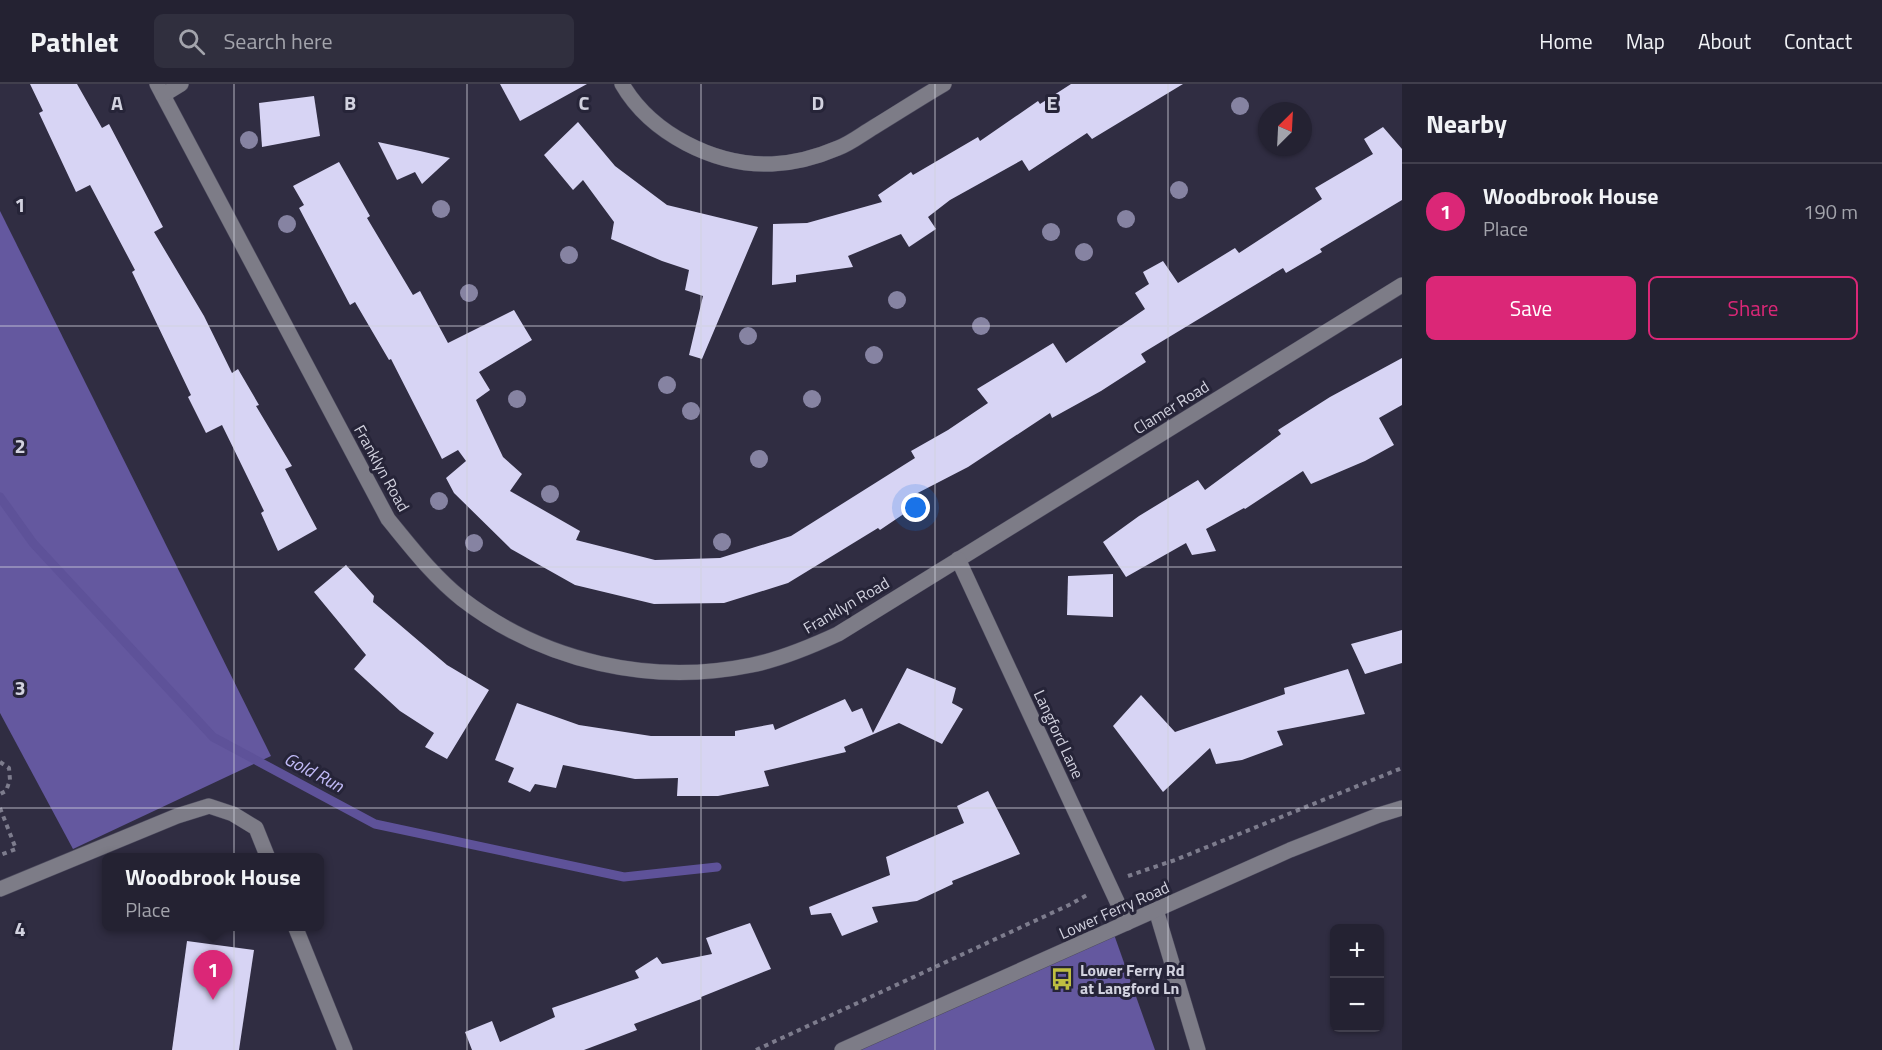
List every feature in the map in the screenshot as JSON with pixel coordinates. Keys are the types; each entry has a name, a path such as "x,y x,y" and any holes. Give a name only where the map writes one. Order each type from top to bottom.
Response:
{"street":[{"path":"160,90 181,84"},
{"path":"622,84 645,113 672,136 702,151 733,161 772,164 807,159 841,147 944,84"},
{"name":"Franklyn Road","path":"160,90 388,519 422,562 462,598 507,629 551,650 603,665 657,673 712,672 753,665 805,649 838,634 958,559"},
{"name":"Clamer Road","path":"958,559 1402,285"},
{"name":"Langford Lane","path":"958,559 1127,923"},
{"path":"0,889 177,816 208,806 233,814 256,828 266,853"},
{"name":"Lower Ferry Road","path":"842,1050 1290,850 1402,808"},
{"path":"1156,910 1198,1050"},
{"path":"297,931 345,1050"}],"path":[{"path":"0,762 9,768 10,780 6,791 0,794"},
{"path":"756,1050 1069,905 1108,883 1175,860 1402,768"},
{"path":"0,807 16,849 0,855"}],"shaded area":[{"path":"0,211 271,756 73,849 0,713"},
{"path":"1111,926 1155,1050 839,1050"}],"building":[{"path":"30,84 77,84 102,128 109,124 163,227 154,232 204,316 232,373 238,369 259,405 256,406 292,466 285,469 317,529 278,551 261,513 264,511 222,425 206,433 188,397 191,395 132,272 135,270 90,185 76,192 39,113 43,111"},
{"path":"500,84 587,84 520,121"},
{"path":"1071,84 1183,84 1092,139 1087,133 1029,171 1022,160 950,200 928,217 936,229 909,247 901,234 848,256 853,267 796,275 796,282 772,285 773,224 807,223 882,202 878,195 911,172 913,175 978,137 980,141 1038,101 1040,104"},
{"path":"314,96 320,136 262,147 259,103"},
{"path":"578,122 615,166 667,205 758,227 702,359 689,355 703,296 685,290 689,270 611,239 614,222 583,180 573,190 544,155"},
{"path":"1383,127 1402,149 1402,200 1320,249 1322,252 1286,273 1283,268 1141,354 1146,362 1101,391 1052,418 1050,413 968,467 908,498 914,507 880,530 878,528 788,583 724,603 654,604 575,585 511,549 454,493 446,478 466,461 458,450 442,459 391,359 389,360 355,302 350,305 299,208 304,205 293,186 339,162 370,216 367,218 413,295 420,291 448,343 514,310 532,340 479,372 490,390 476,400 503,457 522,474 510,491 580,531 576,540 655,560 720,558 791,536 915,458 911,451 988,403 977,389 1053,343 1066,363 1145,309 1135,293 1149,284 1143,272 1163,261 1178,283 1235,248 1239,253 1322,199 1315,188 1373,154 1364,139"},
{"path":"378,142 450,158 422,184 415,172 397,180"},
{"path":"1402,358 1402,405 1379,418 1394,445 1365,461 1311,484 1303,471 1245,509 1206,529 1216,551 1192,555 1186,543 1126,577 1103,542 1139,516 1198,480 1205,490 1281,434 1278,430 1330,397"},
{"path":"346,565 374,596 373,602 447,665 489,690 447,759 425,747 434,733 400,711 354,669 366,655 314,592"},
{"path":"1113,574 1113,617 1067,615 1068,576"},
{"path":"1402,630 1402,663 1365,674 1351,644"},
{"path":"907,668 956,688 952,703 963,709 942,744 899,723 844,747 846,752 764,771 769,786 718,796 677,796 678,778 635,779 563,765 556,788 535,784 530,792 508,782 514,768 495,760 517,703 579,725 651,736 735,736 735,731 773,724 775,730 845,699 852,712 862,708 873,733"},
{"path":"1348,669 1365,714 1277,731 1283,745 1242,760 1216,764 1210,748 1163,792 1113,726 1141,695 1175,732 1285,694 1284,688"},
{"path":"988,791 1020,854 952,881 953,884 917,901 872,907 878,922 842,936 831,913 811,915 809,907 890,875 886,857 964,823 957,806"},
{"path":"750,923 771,969 634,1024 637,1030 584,1050 472,1050 465,1032 492,1021 500,1042 555,1017 552,1008 639,978 635,971 657,957 662,964 712,954 706,938"},
{"path":"187,941 254,950 239,1050 172,1050"}],"waterway":[{"name":"Gold Run","path":"0,497 33,543 213,737 375,824 624,877 717,867"}],"place":[{"name":"Lower Ferry Rd at Langford Ln","path":"1062,979"},
{"name":"Woodbrook House","path":"213,1000"}]}
